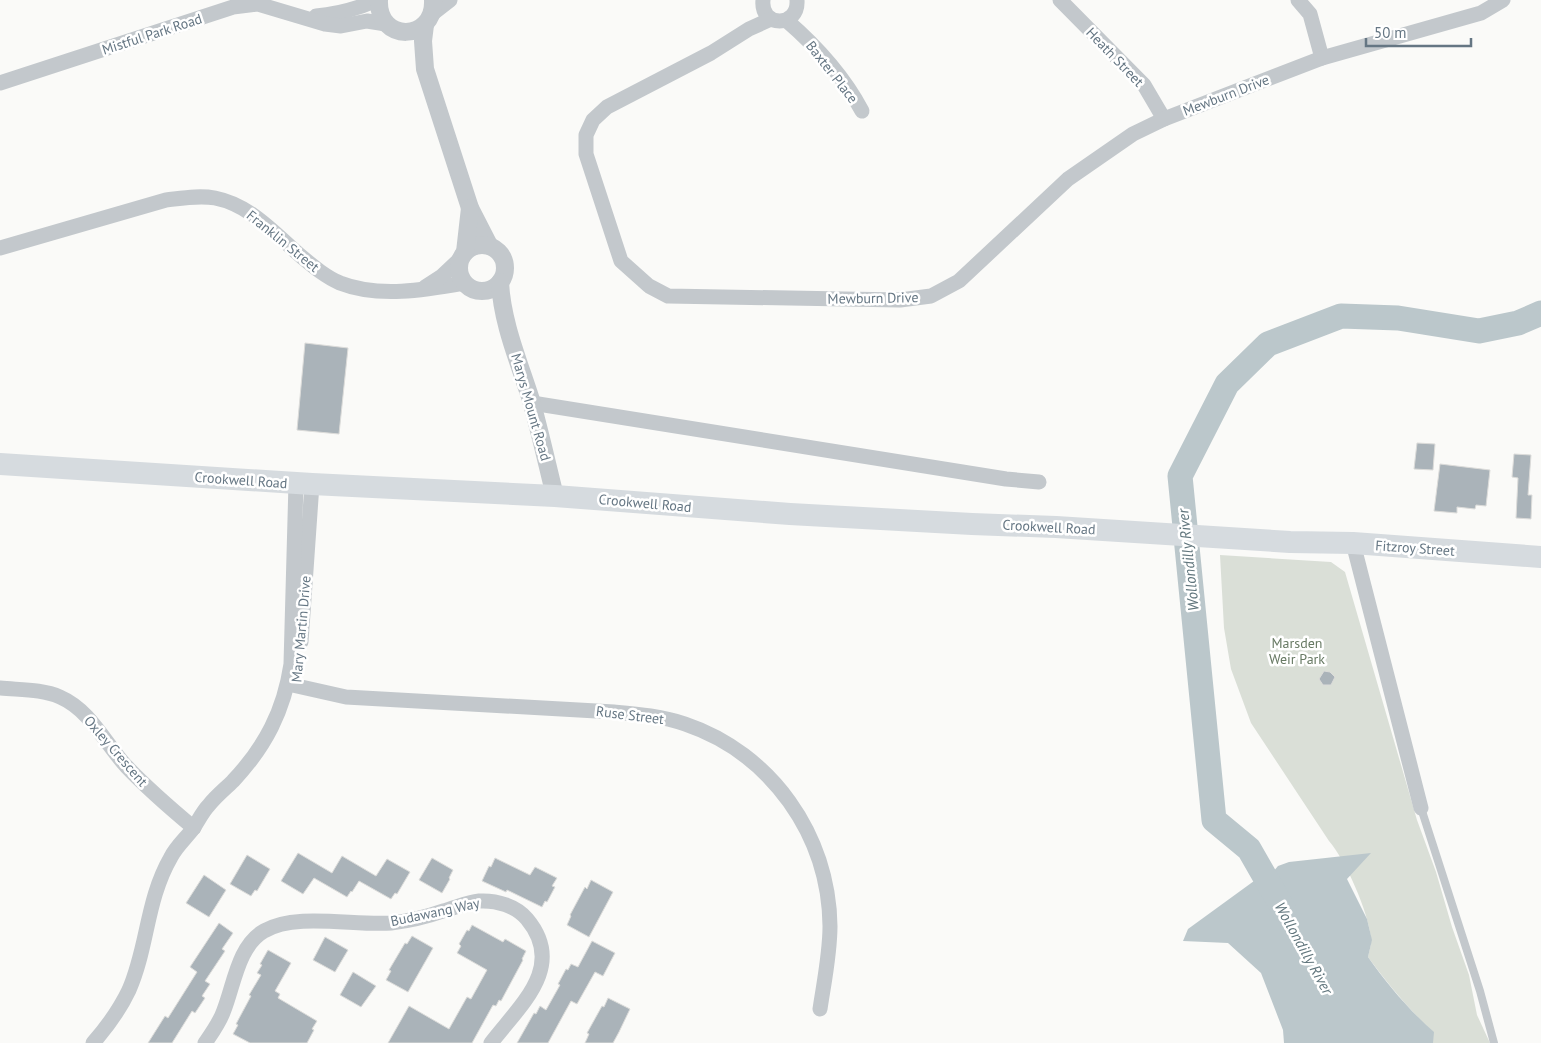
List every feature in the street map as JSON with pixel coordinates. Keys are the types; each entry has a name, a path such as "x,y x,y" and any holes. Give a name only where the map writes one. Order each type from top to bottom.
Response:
{"main road":[{"name":"Crookwell Road","path":"0,464 304,484 555,496 790,514 972,524 1056,526 1290,542"},
{"name":"Fitzroy Street","path":"1290,542 1353,543 1541,557"}],"street":[{"name":"Mistful Park Road","path":"305,17 335,15 354,10 378,0"},
{"path":"378,0 381,16 393,28 425,69"},
{"path":"393,28 409,32 418,30 430,13 450,0"},
{"name":"Heath Street","path":"1060,0 1144,84 1164,119"},
{"path":"1298,0 1310,14 1322,58"},
{"name":"Mewburn Drive","path":"766,10 749,29 711,53 607,107 593,120 586,135 586,154 621,261 649,286 668,296 900,300 930,296 959,281 1068,179 1133,134 1164,119 1322,58 1482,13 1503,0"},
{"name":"Mistful Park Road","path":"0,83 233,7 258,2 325,24 341,26 367,21 393,28"},
{"path":"766,10 776,21 793,10"},
{"name":"Baxter Place","path":"793,10 802,33 851,90 862,111"},
{"path":"430,13 423,41 425,69 470,208 489,245 501,254 506,268 500,282 490,290 471,287 459,272 470,208"},
{"name":"Franklin Street","path":"0,248 166,200 194,196 216,198 237,205 257,218 318,270 340,283 366,290 422,290 471,287"},
{"path":"422,290 442,276 462,255 476,245 489,245"},
{"name":"Marys Mount Road","path":"500,282 501,302 505,319 532,403 555,496"},
{"name":"Marys Mount Road","path":"471,287 505,319"},
{"path":"532,403 1006,479 1039,482"},
{"name":"Mary Martin Drive","path":"93,1043 117,1012 129,989 138,962 150,908 159,882 172,856 208,806 256,754 275,723 292,685 291,655 304,484"},
{"path":"1353,543 1421,808"},
{"name":"Ruse Street","path":"292,685 346,697 614,712 654,716 684,723 714,736 745,755 773,780 798,813 815,849 826,885 830,926 820,1009"},
{"name":"Oxley Crescent","path":"0,688 44,692 60,697 75,706 85,715 126,766 153,793 194,828"},
{"name":"Budawang Way","path":"205,1043 224,1013 245,953 253,940 263,931 277,925 292,922 363,924 405,922 466,904 492,901 515,909 525,916 533,926 538,937 542,949 542,962 536,985 491,1043"}],"lane":[{"path":"1421,808 1480,991 1494,1043"}],"green space":[{"name":"Marsden Weir Park","path":"1220,555 1331,562 1345,572 1417,820 1469,975 1477,1015 1490,1043 1433,1043 1433,1032 1399,996 1368,957 1371,945 1369,927 1366,914 1349,873 1336,850 1251,723 1231,669 1224,628"}],"water":[{"path":"1371,853 1347,879 1367,919 1372,940 1368,957 1399,996 1434,1032 1433,1043 1284,1043 1283,1030 1261,973 1228,943 1183,941 1188,929 1254,881 1267,879 1278,866 1289,862"}],"building":[{"path":"305,343 348,348 339,434 297,430"},
{"path":"1417,443 1435,444 1433,470 1414,469"},
{"path":"1514,454 1531,455 1528,495 1532,495 1531,519 1516,518 1518,478 1512,477"},
{"path":"1440,464 1490,470 1486,506 1476,505 1475,509 1457,507 1457,513 1434,511"},
{"path":"1324,671 1330,672 1335,677 1331,685 1323,685 1319,679"},
{"path":"298,853 332,873 342,856 376,876 387,859 410,872 397,894 395,893 391,899 359,881 347,897 314,878 303,894 281,881"},
{"path":"247,855 270,869 257,891 255,890 251,896 230,884"},
{"path":"432,858 453,870 442,893 419,880"},
{"path":"495,858 530,875 535,867 557,878 552,886 555,887 547,902 545,901 542,907 507,890 506,892 482,881"},
{"path":"204,875 226,890 209,917 186,903"},
{"path":"591,880 613,892 589,937 567,925 570,915 585,887 587,889"},
{"path":"219,923 233,933 222,949 225,951 205,981 210,984 202,996 205,998 195,1013 192,1011 172,1043 148,1043 165,1016 168,1018 197,972 190,967"},
{"path":"472,925 503,942 505,939 526,951 501,1001 499,1000 496,1006 493,1005 472,1043 388,1043 409,1006 449,1029 467,997 471,999 487,970 457,953 461,946 459,944"},
{"path":"412,936 433,948 408,992 386,980 391,971 389,970 405,943 407,944"},
{"path":"325,937 348,950 335,972 313,960"},
{"path":"592,941 615,953 603,976 595,972 577,1004 571,1001 548,1043 517,1043 540,1006 546,1010 560,985 558,984 566,969 568,970 571,964 578,967"},
{"path":"268,950 291,963 275,991 280,994 278,998 317,1021 307,1043 250,1043 233,1034 238,1025 236,1024 251,996 249,995 261,975 257,973"},
{"path":"353,972 376,986 361,1007 340,995"},
{"path":"608,998 630,1009 619,1032 613,1043 585,1043 589,1034 587,1033"}],"waterway":[{"name":"Wollondilly River","path":"1284,910 1249,849 1214,820 1180,476 1227,384 1268,344 1341,316 1398,318 1479,331 1518,323 1541,313"}]}
